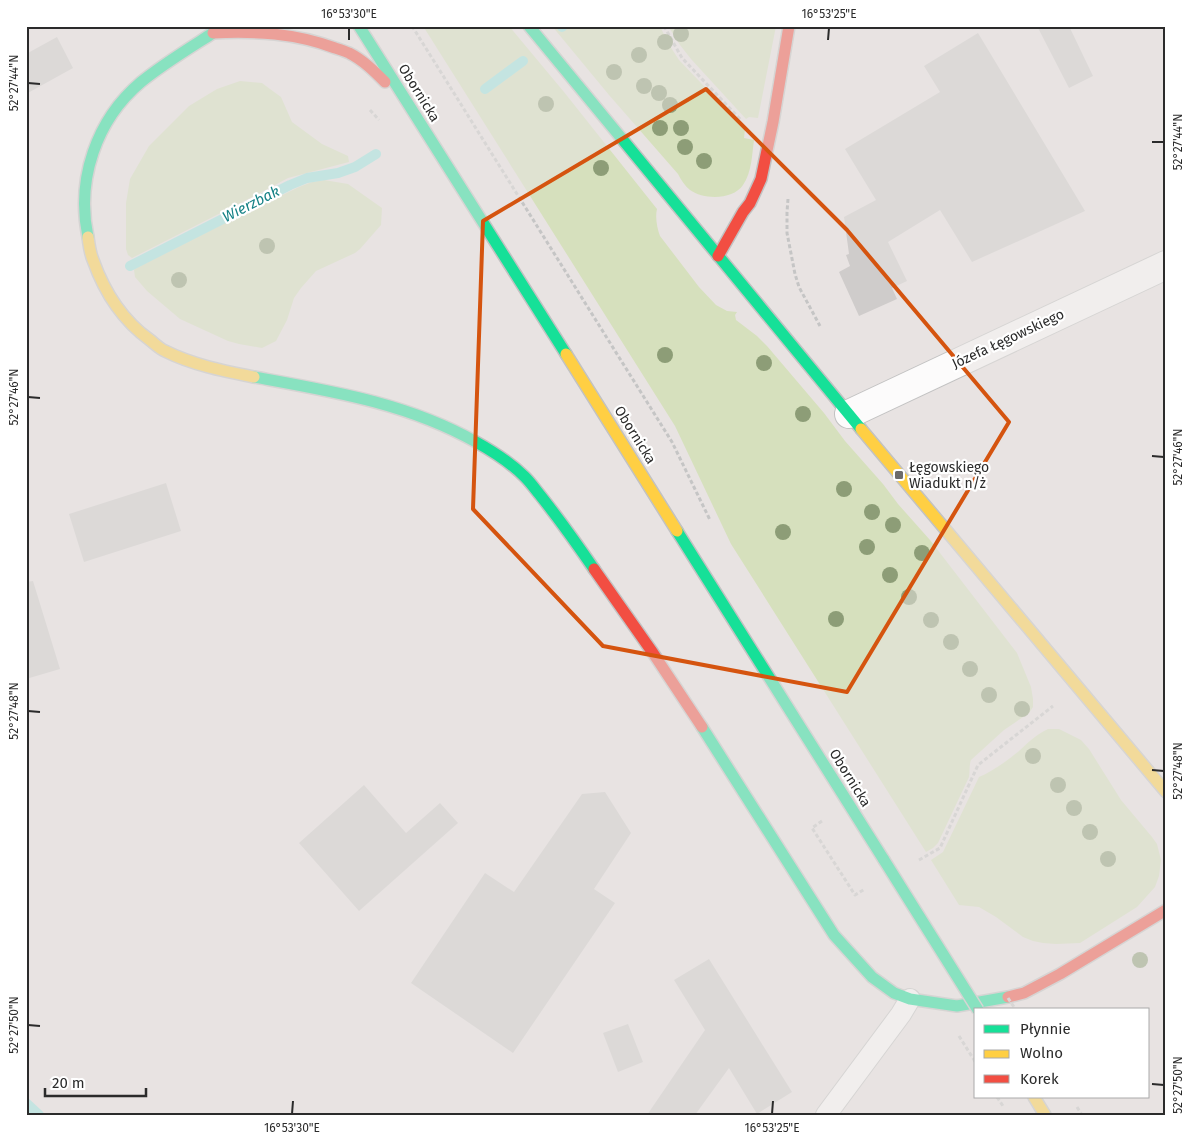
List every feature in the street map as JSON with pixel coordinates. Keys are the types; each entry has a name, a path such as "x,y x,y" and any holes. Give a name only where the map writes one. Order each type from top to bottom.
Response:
{"street":[{"name":"Obornicka","path":"359,26 977,1008"},
{"path":"529,26 718,256 1166,792"},
{"path":"718,256 759,186 789,26"},
{"path":"410,107 375,72 352,54 323,42 289,35 215,29 140,83 124,99 108,120 99,136 86,183 85,223 92,258 113,302 141,334 164,351 194,363 222,371 336,392 408,411 455,430 498,455 525,478 573,539 653,653 714,745 834,935 872,977 894,993 910,999 957,1006 1024,993 1060,974 1166,910"},
{"path":"395,62 410,107"},
{"name":"Józefa Łęgowskiego","path":"850,414 1166,265"},
{"path":"1035,1098 1044,1115"}],"lane":[{"path":"826,1115 901,1014 910,999"}],"path":[{"path":"412,26 672,442 714,528"},
{"path":"664,26 682,58 752,131 770,134"},
{"path":"364,106 384,126"},
{"path":"788,198 787,233 795,274 821,329"},
{"path":"915,862 940,848 978,765 1055,704"},
{"path":"823,820 812,828 855,894 872,885"}],"highlighted area":[{"path":"706,89 847,230 1009,422 847,692 603,646 473,509 483,221"}],"green space":[{"path":"423,26 509,26 657,209 656,215 660,236 699,287 716,305 727,311 737,312 735,315 736,320 767,346 930,540 1017,653 1031,687 1033,707 1029,713 1004,730 971,760 969,777 938,843 933,848 926,852 731,544 675,426"},
{"path":"552,26 660,26 679,60 745,129 744,138 754,140 750,169 743,185 732,194 718,197 703,196 690,190"},
{"path":"668,26 776,26 758,118 749,117 746,119 691,59"},
{"path":"240,81 262,83 281,97 292,122 322,144 348,156 349,162 288,178 132,258 128,255 126,249 126,203 130,179 149,146 189,106 217,89"},
{"path":"324,180 348,184 382,208 381,225 355,253 316,271 294,298 287,320 276,341 262,348 228,341 180,319 147,291 135,277 134,270 137,265 299,187"},
{"path":"1048,729 1059,729 1081,740 1089,749 1121,800 1157,844 1161,860 1159,876 1155,887 1137,907 1080,943 1056,944 1033,941 1023,937 979,907 959,905 931,860 943,852 979,777 1005,762 1036,736"}],"building":[{"path":"1037,26 1069,26 1093,76 1069,88"},
{"path":"978,33 1085,211 972,262 940,210 888,242 907,281 892,288 897,299 859,316 839,272 850,266 846,255 849,254 844,217 876,200 845,149 940,92 924,66"},
{"path":"57,37 73,68 26,94 26,54"},
{"path":"166,483 181,531 84,562 69,514"},
{"path":"33,581 60,669 26,679 26,582"},
{"path":"364,785 406,833 440,803 458,823 359,911 299,843"},
{"path":"605,792 631,833 594,889 615,903 513,1053 411,983 485,873 514,892 582,794"},
{"path":"709,959 792,1092 757,1114 729,1068 695,1115 647,1115 705,1030 674,980"},
{"path":"628,1024 643,1062 618,1072 603,1033"}],"waterway":[{"name":"Wierzbak","path":"485,89 523,61"},
{"name":"Wierzbak","path":"130,266 290,185 307,178 338,173 355,167 376,154"},
{"path":"26,1103 39,1115"}],"traffic: fast":[{"path":"88,237 85,216 85,194 88,173 93,152 112,114 125,97 141,82 213,33 217,26"},
{"path":"359,26 566,354"},
{"path":"529,26 861,429"},
{"path":"254,377 340,393 396,408 423,417 476,442 508,462 527,479 561,522 594,569"},
{"path":"677,531 884,860"},
{"path":"702,727 834,935 872,977 894,993 910,999 957,1006 1008,997"},
{"path":"884,860 977,1008"}],"traffic: slow":[{"path":"88,237 97,272 108,294 140,332 161,349 176,356 209,367 254,377"},
{"path":"566,354 677,531"},
{"path":"861,429 1166,792"},
{"path":"1035,1098 1045,1115"}],"traffic: jam":[{"path":"718,256 750,203 761,179 773,122 789,26"},
{"path":"213,33 275,34 320,43 354,56 385,82"},
{"path":"594,569 702,727"},
{"path":"1008,997 1024,993 1060,974 1166,910"}],"place":[{"name":"Łęgowskiego Wiadukt n/ż","path":"899,475"}]}
